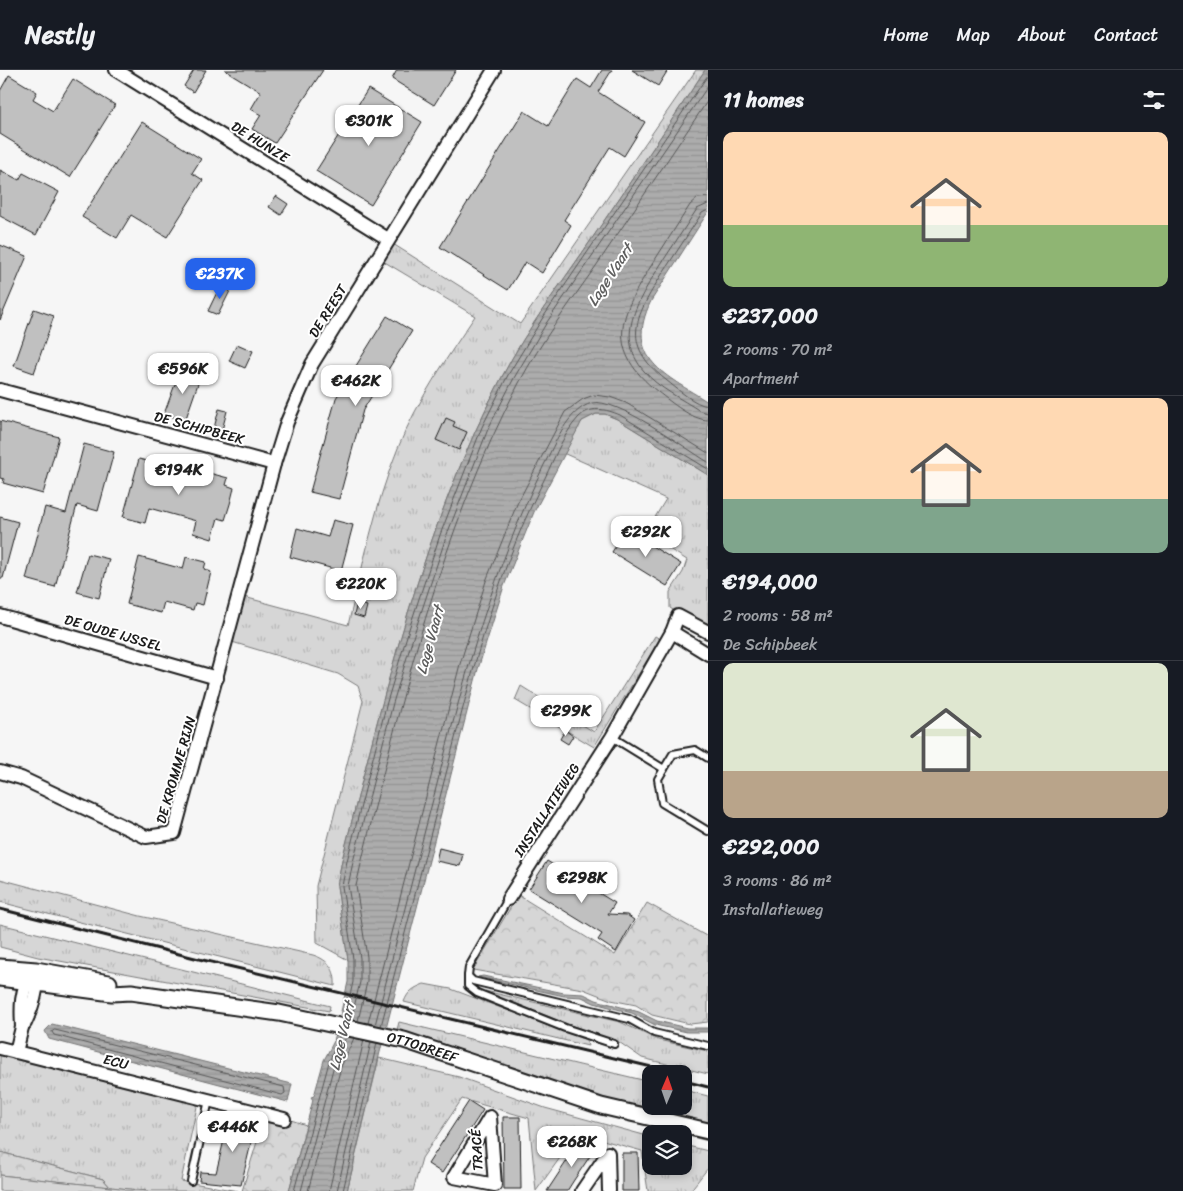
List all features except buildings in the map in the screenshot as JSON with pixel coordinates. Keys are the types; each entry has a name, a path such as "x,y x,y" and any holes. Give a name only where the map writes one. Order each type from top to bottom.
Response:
{"street":[{"name":"DE HUNZE","path":"116,70 388,239"},
{"name":"DE REEST","path":"217,678 274,464 288,422 312,364 494,70"},
{"name":"DE SCHIPBEEK","path":"0,390 274,464"},
{"name":"DE OUDE IJSSEL","path":"0,616 217,678"},
{"name":"INSTALLATIEWEG","path":"508,899 612,737 672,632 678,616 708,632"},
{"path":"672,632 708,654"},
{"name":"DE KROMME RIJN","path":"0,772 21,778 146,837 174,833 217,678"},
{"name":"OTTODREEF","path":"0,967 33,978 112,993 131,992 314,1020 404,1040 584,1100 708,1131"},
{"name":"OTTODREEF","path":"0,978 33,978"},
{"path":"22,1027 21,1012 33,978"},
{"path":"16,1052 28,1002"},
{"name":"ECU","path":"0,1048 284,1119"},
{"name":"TRACÉ","path":"490,1117 495,1185 469,1186 454,1177 490,1117"},
{"path":"582,1191 608,1153 609,1191"}],"lane":[{"path":"612,737 664,769"},
{"path":"708,758 695,750 673,754 658,779 662,803 708,831"},
{"path":"508,899 469,967 468,986 477,993 573,1032 614,1044"},
{"path":"468,976 473,981 622,1017 654,1033 708,1046"},
{"path":"191,1181 209,1100"}],"green space":[{"path":"696,70 705,70 543,309 512,358 475,432 450,491 408,612 342,860 337,886 348,960 317,943 316,886 363,701 358,686 338,674 232,642 244,597 348,625 376,513 398,448 423,397 475,316 383,261 393,244 520,324"},
{"path":"596,414 605,414 617,419 708,475 708,632 670,608 670,592 683,572 687,560 645,534 666,499 563,453 582,421"},
{"path":"655,636 660,639 594,747 515,700 521,686 594,732"},
{"path":"0,879 140,916 313,955 327,963 333,970 335,986 0,902"},
{"path":"518,895 615,955 647,903 708,937 708,1022 690,1024 652,1015 636,1005 611,1000 583,989 473,970"},
{"path":"0,924 330,1006 329,1011 38,957 0,947"},
{"path":"424,984 451,989 586,1040 588,1046 404,1002 412,990"},
{"path":"485,991 620,1022 658,1040 708,1051 708,1074 692,1070 692,1065 671,1065 642,1058 616,1040 600,1037"},
{"path":"399,1022 642,1080 642,1109 590,1096 397,1030"},
{"path":"0,1052 198,1102 181,1181 238,1191 148,1191 110,1187 103,1179 0,1152"},
{"path":"379,1058 459,1077 545,1108 642,1135 642,1151 578,1133 536,1191 529,1118 462,1099 422,1158 413,1191 347,1191"},
{"path":"445,1060 664,1125 646,1125 592,1111"},
{"path":"692,1092 708,1096 708,1125 667,1115 692,1115"},
{"path":"285,1118 306,1125 289,1191 242,1191 264,1119"},
{"path":"692,1133 708,1138 708,1141 692,1137"},
{"path":"692,1147 708,1151 708,1168 690,1191 648,1191 646,1175 692,1175"},
{"path":"0,1152 103,1179 110,1187 0,1175"},
{"path":"0,1175 148,1191 0,1191"}],"water":[{"name":"Lage Vaart","path":"705,70 708,70 708,212 651,301 644,321 642,337 646,351 653,363 677,383 708,402 708,475 617,419 605,414 596,414 582,421 534,512 504,586 478,669 380,1052 347,1191 289,1191 313,1100 311,1097 314,1096 324,1060 334,1041 348,982 348,960 337,886 342,860 408,612 450,491 475,432 522,341"},
{"path":"483,976 564,993 584,994 596,1000 639,1012 657,1021 687,1028 708,1028 708,1032 687,1032 655,1025 632,1013 594,1003 582,997 564,996 478,977"},
{"path":"52,1024 292,1084 288,1102 49,1039 45,1031"}],"railway":[{"path":"0,909 203,960 643,1065"},
{"path":"692,1083 708,1087"}]}
